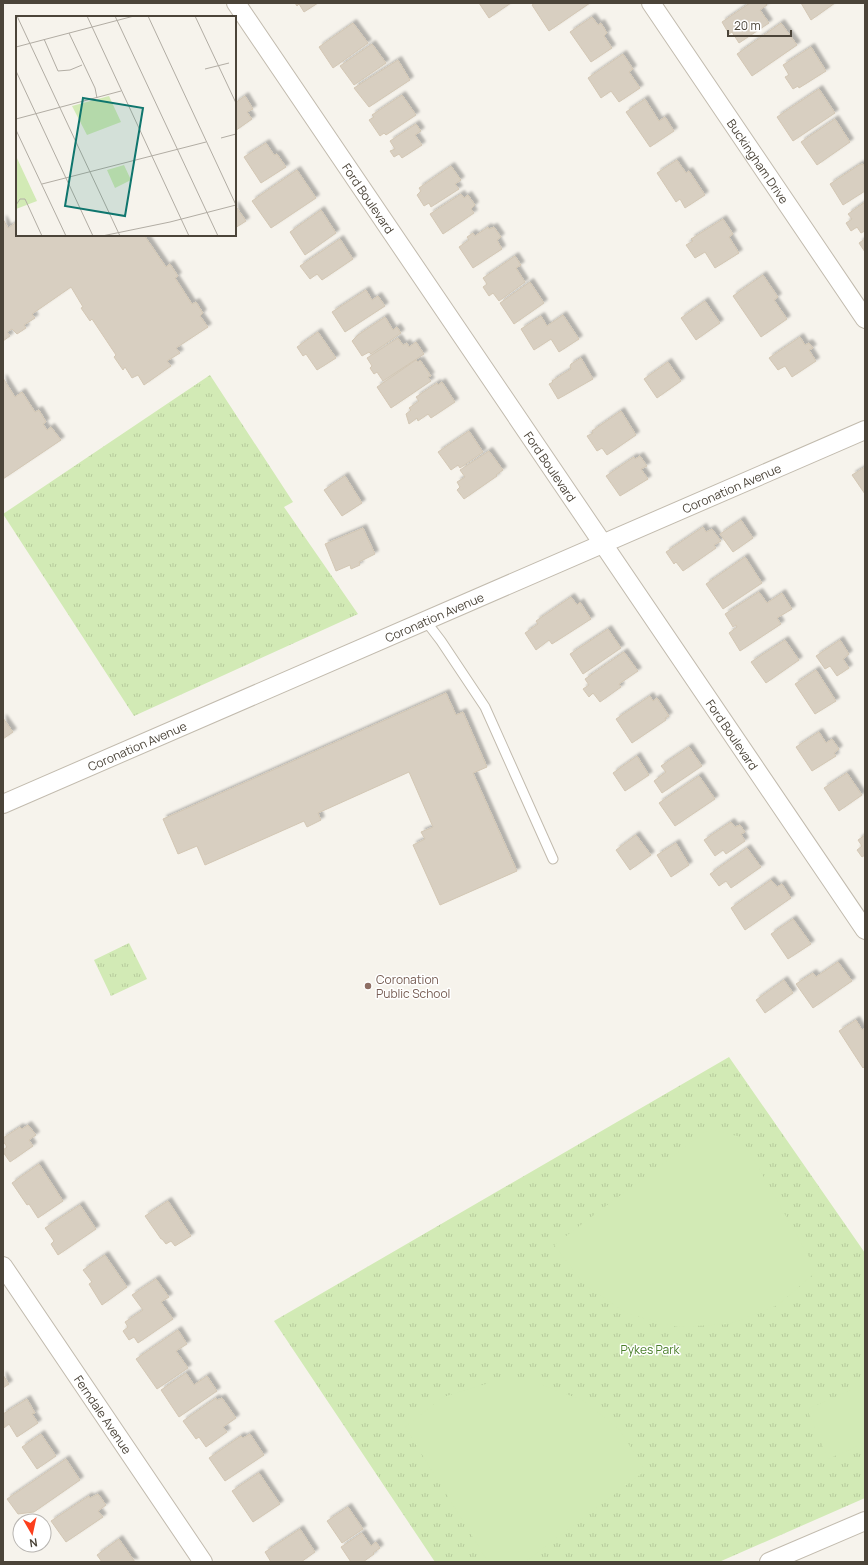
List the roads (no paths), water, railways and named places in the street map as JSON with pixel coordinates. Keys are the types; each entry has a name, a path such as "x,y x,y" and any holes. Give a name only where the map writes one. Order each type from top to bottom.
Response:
{"street":[{"name":"Ford Boulevard","path":"236,3 865,930"},
{"name":"Buckingham Drive","path":"651,3 865,319"},
{"name":"Coronation Avenue","path":"3,804 865,430"},
{"name":"Ferndale Avenue","path":"3,1266 203,1562"},
{"path":"769,1562 865,1521"}],"lane":[{"path":"425,620 441,641 485,708 553,859"}],"place":[{"name":"Coronation Public School","path":"368,986"}],"park label":[{"name":"Pykes Park","path":"650,1349"}]}
